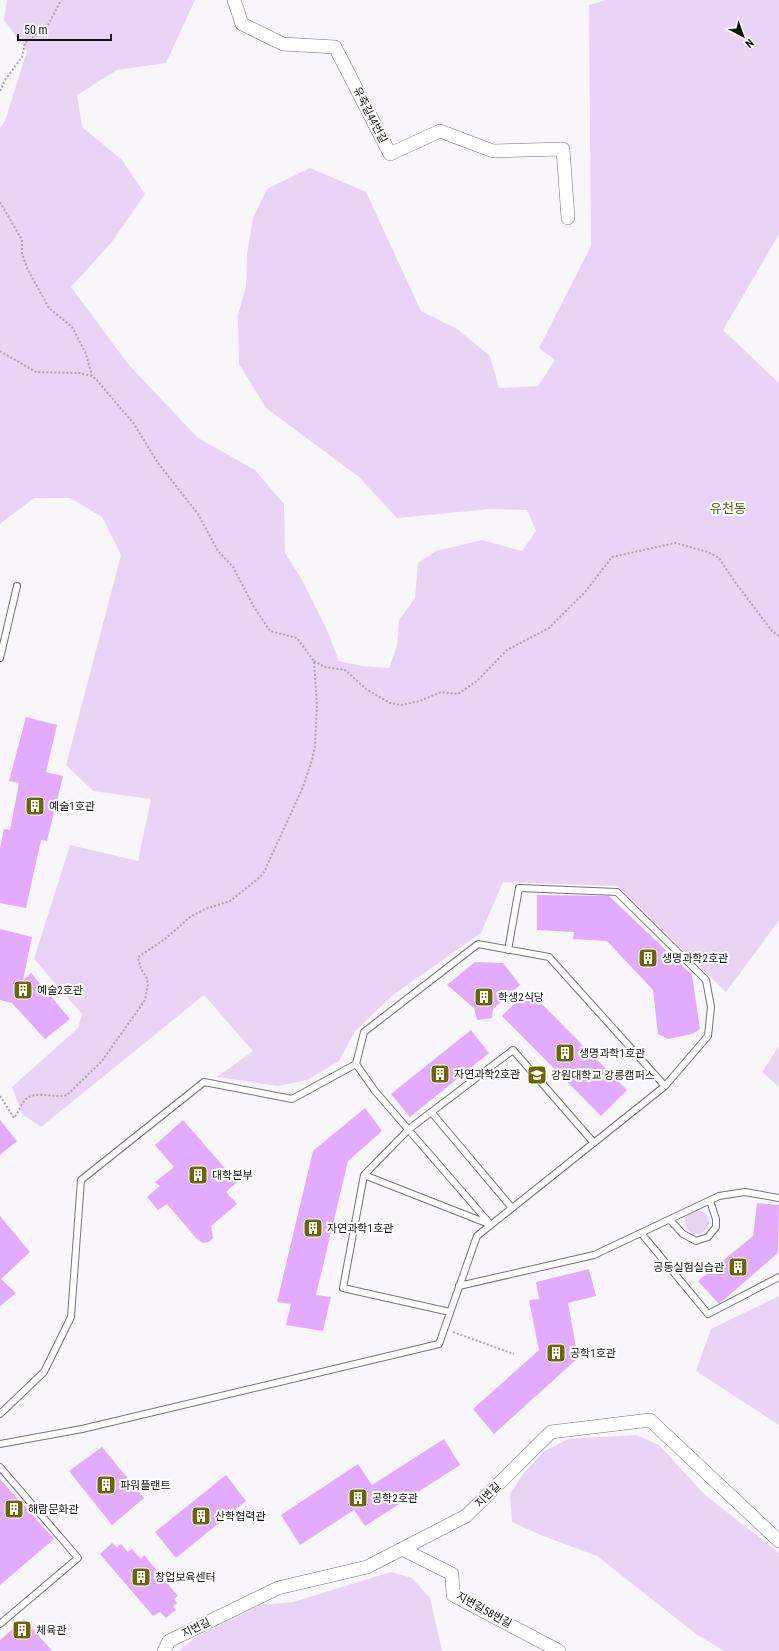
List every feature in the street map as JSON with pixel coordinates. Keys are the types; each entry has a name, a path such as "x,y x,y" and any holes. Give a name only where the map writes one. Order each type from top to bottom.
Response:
{"street":[{"name":"유죽길44번길","path":"234,0 242,24 283,44 334,48 390,154 440,131 493,151 563,150 568,218"},
{"name":"지변길","path":"164,1651 169,1641 278,1588 367,1567 466,1516 551,1432 650,1420 779,1541"},
{"name":"지변길58번길","path":"402,1549 452,1574 453,1595 560,1651"}],"lane":[{"path":"0,658 17,586"},
{"path":"0,1444 82,1429 439,1344 477,1236 665,1086 708,1036 711,1007 706,980 617,892 519,888 508,950"},
{"path":"0,1414 44,1372 71,1317 81,1180 204,1082 292,1099 356,1064 364,1032 478,944 549,957 665,1086"},
{"path":"450,1312 343,1288 364,1175 410,1129 513,1050 594,1143"},
{"path":"356,1064 375,1091 410,1129 491,1225"},
{"path":"432,1112 512,1208"},
{"path":"364,1175 491,1225"},
{"path":"459,1286 594,1255 720,1196 745,1192 779,1198"},
{"path":"670,1220 683,1234 696,1241 708,1237 716,1228 716,1219 710,1201"},
{"path":"641,1233 708,1314 736,1301 779,1277"},
{"path":"0,1467 78,1558 0,1624"}],"path":[{"path":"0,91 5,80 22,57 25,43 48,25 61,0"},
{"path":"0,202 22,240 22,254 28,270 49,308 72,327 86,354 92,376 134,424 158,463 198,514 218,551 234,567 254,606 270,631 297,638 314,661 325,666 345,670 366,689 390,703 402,705 420,701 441,692 458,694 477,681 508,650 549,628 585,592 612,556 674,543 708,552 719,558 772,631 779,636"},
{"path":"0,351 36,372 92,376"},
{"path":"0,1096 14,1118 27,1099 34,1095 62,1097 67,1095 102,1061 145,1000 148,984 146,976 141,969 138,957 165,939 190,917 205,909 230,901 264,872 303,787 312,760 315,746 317,705 314,661"},
{"path":"444,1329 514,1354"}],"shaded area":[{"path":"7,0 195,0 166,63 117,70 77,95 82,127 122,160 145,194 111,243 71,287 128,364 198,438 255,470 284,504 285,553 302,580 327,630 339,661 362,666 389,668 397,646 399,620 415,598 418,563 436,551 482,540 522,551 536,531 527,510 490,509 397,518 359,477 266,408 239,364 238,315 246,286 247,255 253,218 267,189 310,168 366,192 421,311 457,329 490,356 499,388 538,386 555,360 539,348 591,246 589,5 606,0 779,0 779,234 723,330 779,383 779,920 726,992 617,886 503,882 481,933 393,995 355,1031 339,1061 307,1080 278,1086 217,1077 253,1051 204,995 41,1127 22,1114 12,1087 78,1028 82,1014 34,959 70,845 138,861 151,799 93,791 66,765 121,555 102,517 70,498 34,498 0,524 0,128 5,121 27,51 4,20"},
{"path":"779,1046 779,1087 762,1072"},
{"path":"697,1210 705,1214 709,1222 705,1230 697,1234 689,1230 685,1222 689,1214"},
{"path":"779,1296 779,1425 696,1371 711,1329"},
{"path":"636,1435 659,1445 705,1495 779,1553 779,1651 724,1651 696,1634 597,1556 543,1536 512,1522 510,1494 523,1474 543,1452 568,1439"},
{"path":"391,1572 412,1578 430,1598 442,1651 178,1651 199,1635 260,1605 293,1602"}],"building":[{"name":"예술1호관","path":"26,717 57,725 46,772 63,776 47,841 41,840 26,908 0,903 0,849 4,829 10,830 19,783 9,781"},
{"name":"생명과학2호관","path":"537,895 609,896 692,975 700,1029 692,1034 668,1039 658,1034 653,990 607,941 573,939 574,932 537,930"},
{"name":"예술2호관","path":"0,929 32,937 23,980 31,973 70,1019 45,1039 12,1003 0,1000"},
{"name":"학생2식당","path":"475,962 503,963 520,985 493,1009 492,1018 477,1020 474,1008 447,985"},
{"name":"생명과학1호관","path":"528,990 627,1090 601,1116 502,1016"},
{"name":"자연과학2호관","path":"471,1030 489,1053 410,1117 391,1094"},
{"name":"자연과학1호관","path":"365,1108 382,1131 348,1161 316,1295 331,1297 323,1331 286,1325 291,1304 277,1302 313,1151"},
{"path":"0,1120 17,1141 0,1155"},
{"name":"대학본부","path":"183,1120 237,1182 226,1192 237,1204 211,1226 213,1238 209,1242 203,1243 196,1238 167,1204 158,1210 147,1197 160,1186 155,1182 174,1167 155,1145"},
{"name":"공동실험실습관","path":"757,1203 779,1205 778,1253 719,1304 698,1281 753,1236"},
{"path":"0,1216 30,1252 1,1279 16,1293 0,1306"},
{"name":"공학1호관","path":"589,1269 596,1296 568,1303 578,1358 494,1434 473,1409 539,1350 529,1300 539,1299 536,1282"},
{"name":"공학2호관","path":"444,1439 460,1465 365,1526 354,1510 300,1545 281,1515 358,1464 372,1485"},
{"name":"파워플랜트","path":"102,1447 144,1498 112,1525 69,1471"},
{"name":"산학협력관","path":"226,1475 246,1501 176,1558 155,1532"},
{"name":"해람문화관","path":"0,1479 54,1539 0,1585"},
{"name":"창업보육센터","path":"112,1543 117,1547 121,1544 128,1552 132,1549 141,1559 144,1555 178,1596 174,1599 177,1603 173,1606 176,1610 166,1618 160,1612 153,1616 100,1554"},
{"name":"체육관","path":"24,1619 52,1651 0,1651 0,1640"}],"place":[{"name":"예술1호관","path":"35,806"},
{"name":"생명과학2호관","path":"648,958"},
{"name":"예술2호관","path":"23,990"},
{"name":"학생2식당","path":"484,997"},
{"name":"생명과학1호관","path":"565,1053"},
{"name":"자연과학2호관","path":"440,1074"},
{"name":"강원대학교 강릉캠퍼스","path":"537,1075"},
{"name":"대학본부","path":"198,1175"},
{"name":"자연과학1호관","path":"313,1228"},
{"name":"공동실험실습관","path":"738,1267"},
{"name":"공학1호관","path":"556,1353"},
{"name":"파워플랜트","path":"106,1485"},
{"name":"공학2호관","path":"358,1498"},
{"name":"해람문화관","path":"14,1509"},
{"name":"산학협력관","path":"201,1516"},
{"name":"창업보육센터","path":"141,1577"},
{"name":"체육관","path":"22,1630"}],"district":[{"name":"유천동","path":"728,508"}]}
